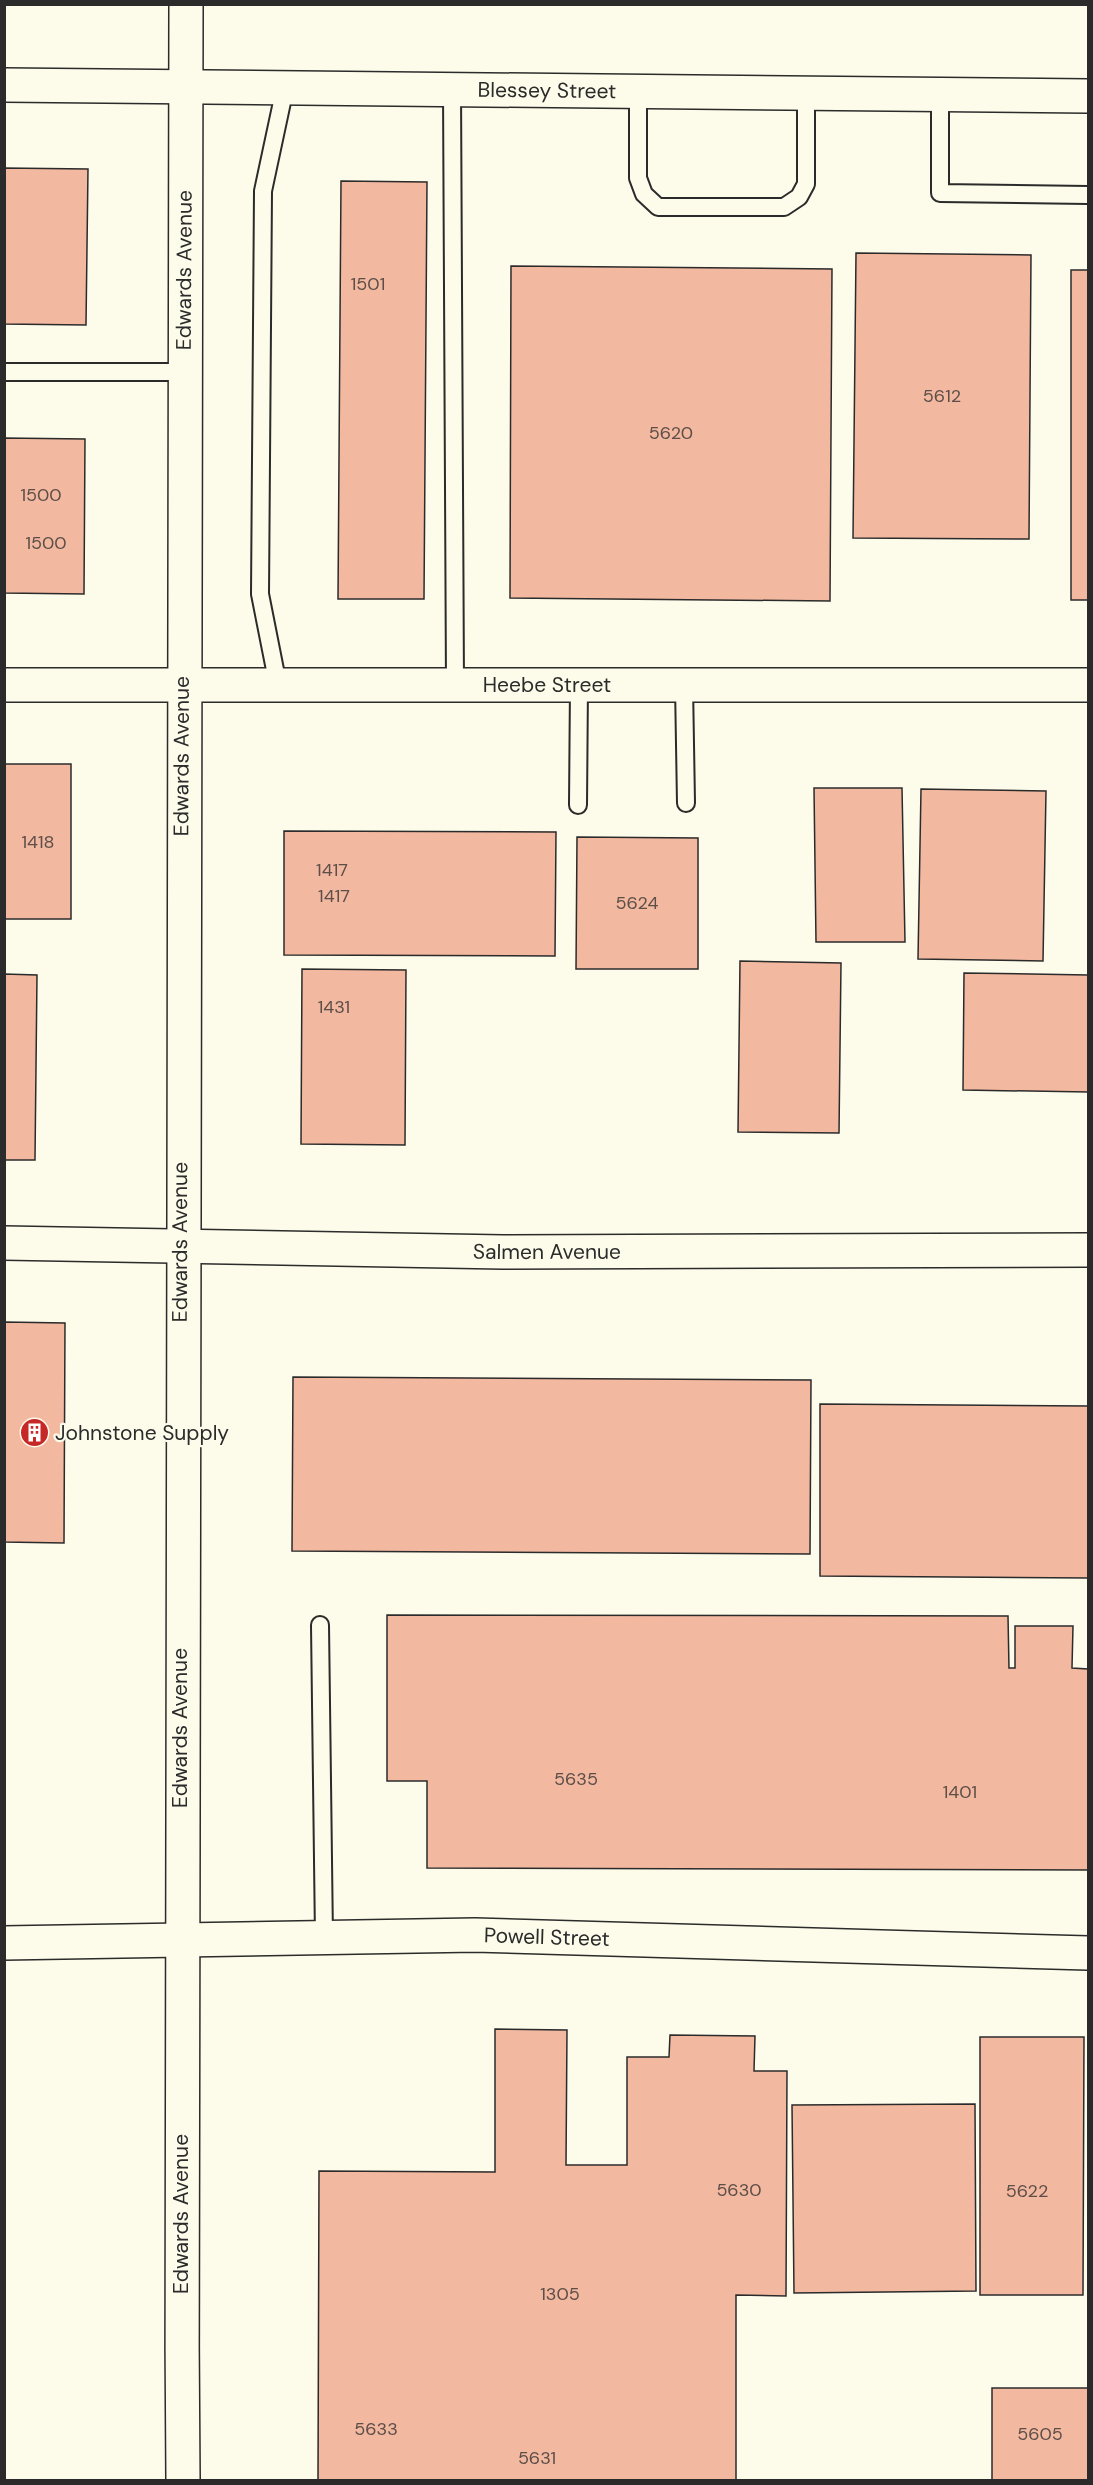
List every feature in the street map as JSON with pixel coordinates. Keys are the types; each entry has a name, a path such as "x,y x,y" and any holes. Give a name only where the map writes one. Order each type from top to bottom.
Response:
{"street":[{"name":"Edwards Avenue","path":"183,2481 179,1941 180,685 186,4"},
{"name":"Blessey Street","path":"4,85 1089,96"},
{"name":"Heebe Street","path":"4,686 1089,685"},
{"name":"Salmen Avenue","path":"4,1242 503,1252 1089,1250"},
{"name":"Powell Street","path":"4,1943 475,1935 1089,1953"}],"lane":[{"path":"278,685 260,594 263,203 285,88"},
{"path":"452,89 455,685"},
{"path":"638,92 638,178 644,194 658,207 784,207 800,197 806,184 806,93"},
{"path":"940,95 940,194 1089,195"},
{"path":"4,372 183,372"},
{"path":"578,805 579,685"},
{"path":"684,685 686,803"},
{"path":"320,1625 324,1938"}],"building":[{"path":"4,168 88,169 86,325 4,324"},
{"path":"341,181 427,182 424,599 338,599"},
{"path":"856,253 1031,255 1029,539 853,538"},
{"path":"511,266 832,269 830,601 510,598"},
{"path":"1071,270 1088,270 1088,600 1071,600"},
{"path":"4,438 85,439 84,594 4,593"},
{"path":"4,764 71,764 71,919 4,919"},
{"path":"814,788 902,788 905,942 816,942"},
{"path":"921,789 1046,791 1043,961 918,959"},
{"path":"284,831 556,832 555,956 284,955"},
{"path":"577,837 698,838 698,969 576,969"},
{"path":"740,961 841,963 839,1133 738,1132"},
{"path":"302,969 406,970 405,1145 301,1144"},
{"path":"964,973 1088,975 1088,1092 963,1090"},
{"path":"4,974 37,975 35,1160 4,1160"},
{"name":"Johnstone Supply","path":"4,1322 65,1323 64,1543 4,1542"},
{"path":"293,1377 811,1380 810,1554 292,1551"},
{"path":"820,1404 1088,1406 1088,1578 820,1576"},
{"path":"387,1615 1008,1616 1009,1668 1015,1668 1015,1626 1073,1626 1072,1668 1088,1669 1088,1870 427,1868 427,1781 387,1781"},
{"path":"495,2029 567,2030 566,2165 627,2165 627,2057 669,2057 670,2035 755,2036 754,2071 787,2071 786,2296 736,2295 736,2480 318,2480 319,2171 495,2172"},
{"path":"980,2037 1084,2037 1083,2295 980,2295"},
{"path":"975,2104 976,2291 794,2293 792,2105"},
{"path":"992,2388 1088,2388 1088,2480 992,2480"}],"place":[{"name":"Johnstone Supply","path":"34,1433"}]}
